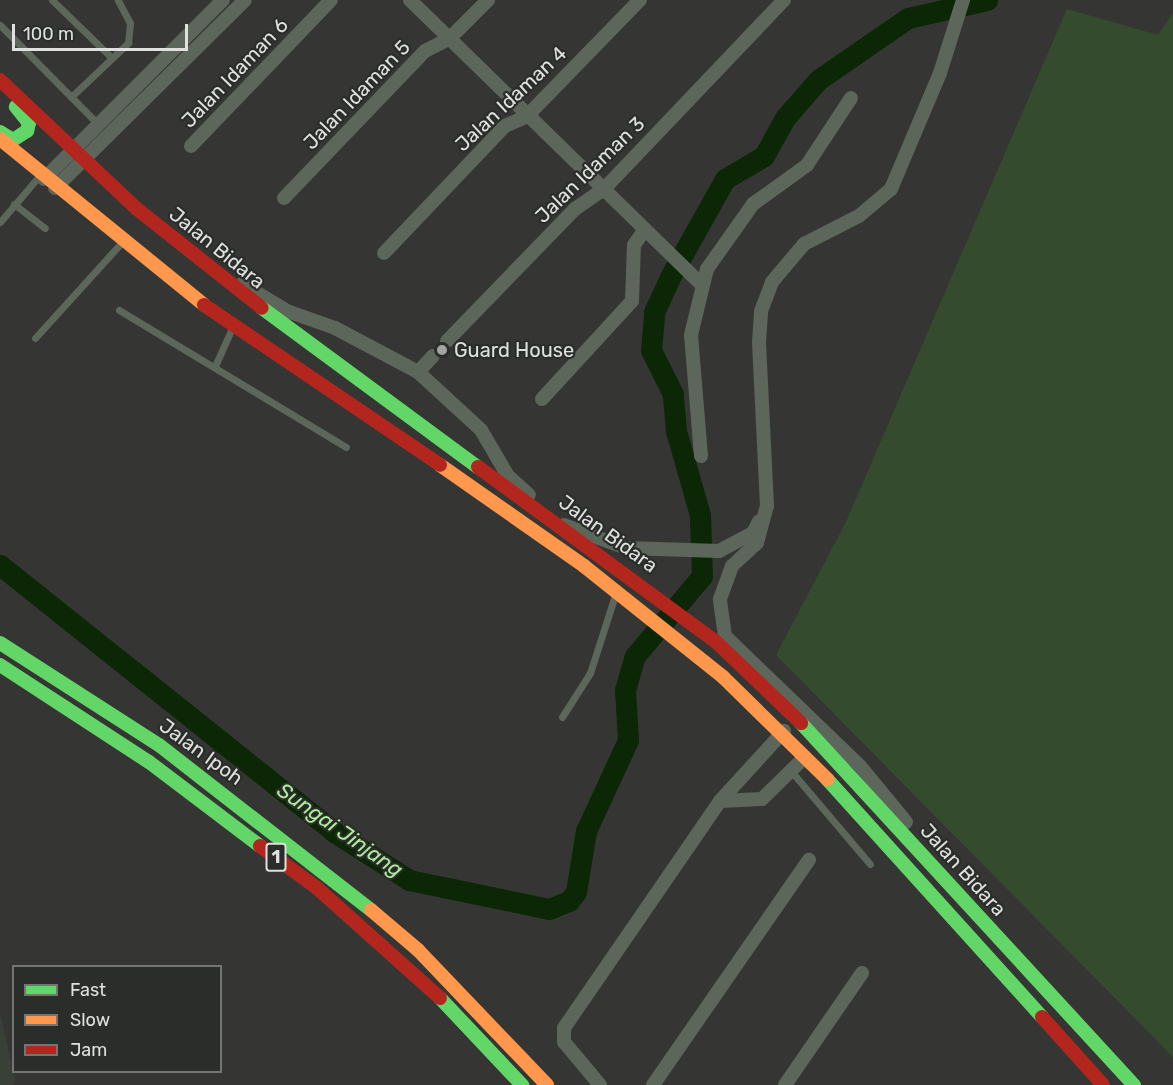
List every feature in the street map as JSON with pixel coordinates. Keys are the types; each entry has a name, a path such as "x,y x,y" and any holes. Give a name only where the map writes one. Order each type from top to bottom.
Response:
{"main road":[{"name":"Jalan Bidara","path":"0,80 71,149 171,236 338,366 560,523 658,595 715,641 832,752 1134,1085"},
{"path":"0,87 29,123 22,137 13,140 0,132"},
{"name":"Jalan Bidara","path":"0,139 46,181 121,243 233,326 322,382 617,590 678,639 784,731 805,757 1103,1085"},
{"path":"715,641 807,738 811,751 805,757"},
{"name":"Jalan Ipoh","path":"0,643 159,745 328,874 418,950 547,1085"},
{"name":"Jalan Ipoh","path":"0,665 149,762 317,888 441,999 522,1085"}],"street":[{"path":"46,181 71,149 97,122 223,0"},
{"path":"46,181 82,159 245,0"},
{"name":"Jalan Idaman 6","path":"191,146 331,0"},
{"path":"410,0 697,279"},
{"name":"Jalan Idaman 5","path":"284,198 425,51 450,38 488,0"},
{"name":"Jalan Idaman 4","path":"384,253 505,126 527,116 640,0"},
{"name":"Jalan Idaman 3","path":"447,341 574,208 604,189 784,0"},
{"path":"945,878 860,766 725,636 720,614 724,578 757,543 767,506 759,342 761,311 772,282 804,244 859,216 891,189 940,73 963,0"},
{"path":"701,456 690,371 697,279 731,228 774,186 807,165 851,98"},
{"path":"542,399 632,301 634,245 645,229"},
{"path":"171,236 270,302 362,341 418,372 481,430 508,476 560,523 626,548 719,551 753,533 767,506"},
{"path":"418,372 433,356"},
{"path":"600,1085 562,1035 720,801 784,731"},
{"path":"720,801 757,802 805,757"},
{"path":"653,1085 809,860"},
{"path":"785,1085 862,973"}],"lane":[{"path":"52,0 112,58"},
{"path":"71,97 131,37 123,2"},
{"path":"0,25 107,133"},
{"path":"0,222 14,204 46,181"},
{"path":"14,204 45,228"},
{"path":"35,338 121,243"},
{"path":"119,310 346,447"},
{"path":"215,366 233,326"},
{"path":"562,717 590,673 617,590"},
{"path":"791,771 870,864"}],"shaded area":[{"path":"0,1014 15,1079 12,1085 0,1085"}],"green space":[{"path":"1067,9 1158,35 1173,13 1173,1057 776,655 846,522"}],"waterway":[{"name":"Sungai Jinjang","path":"0,565 334,832 409,880 549,909 569,901 576,892 586,831 628,740 625,690 635,656 702,576 700,515 676,431 673,394 651,350 654,312 670,277 725,179 764,156 785,118 818,80 908,18 987,0"}],"traffic: fast":[{"path":"0,132 13,140 27,131 29,123 16,107"},
{"path":"262,308 478,467"},
{"path":"0,643 159,745 371,910"},
{"path":"0,665 149,762 260,846"},
{"path":"801,723 1134,1085"},
{"path":"827,779 1042,1017"},
{"path":"440,998 522,1085"}],"traffic: slow":[{"path":"0,139 204,305"},
{"path":"440,465 584,566 723,677 827,779"},
{"path":"371,910 418,950 547,1085"}],"traffic: jam":[{"path":"0,80 137,209 262,308"},
{"path":"204,305 440,465"},
{"path":"478,467 715,641 801,723"},
{"path":"260,846 317,888 440,998"},
{"path":"1042,1017 1103,1085"}],"place":[{"name":"Guard House","path":"442,350"}]}
